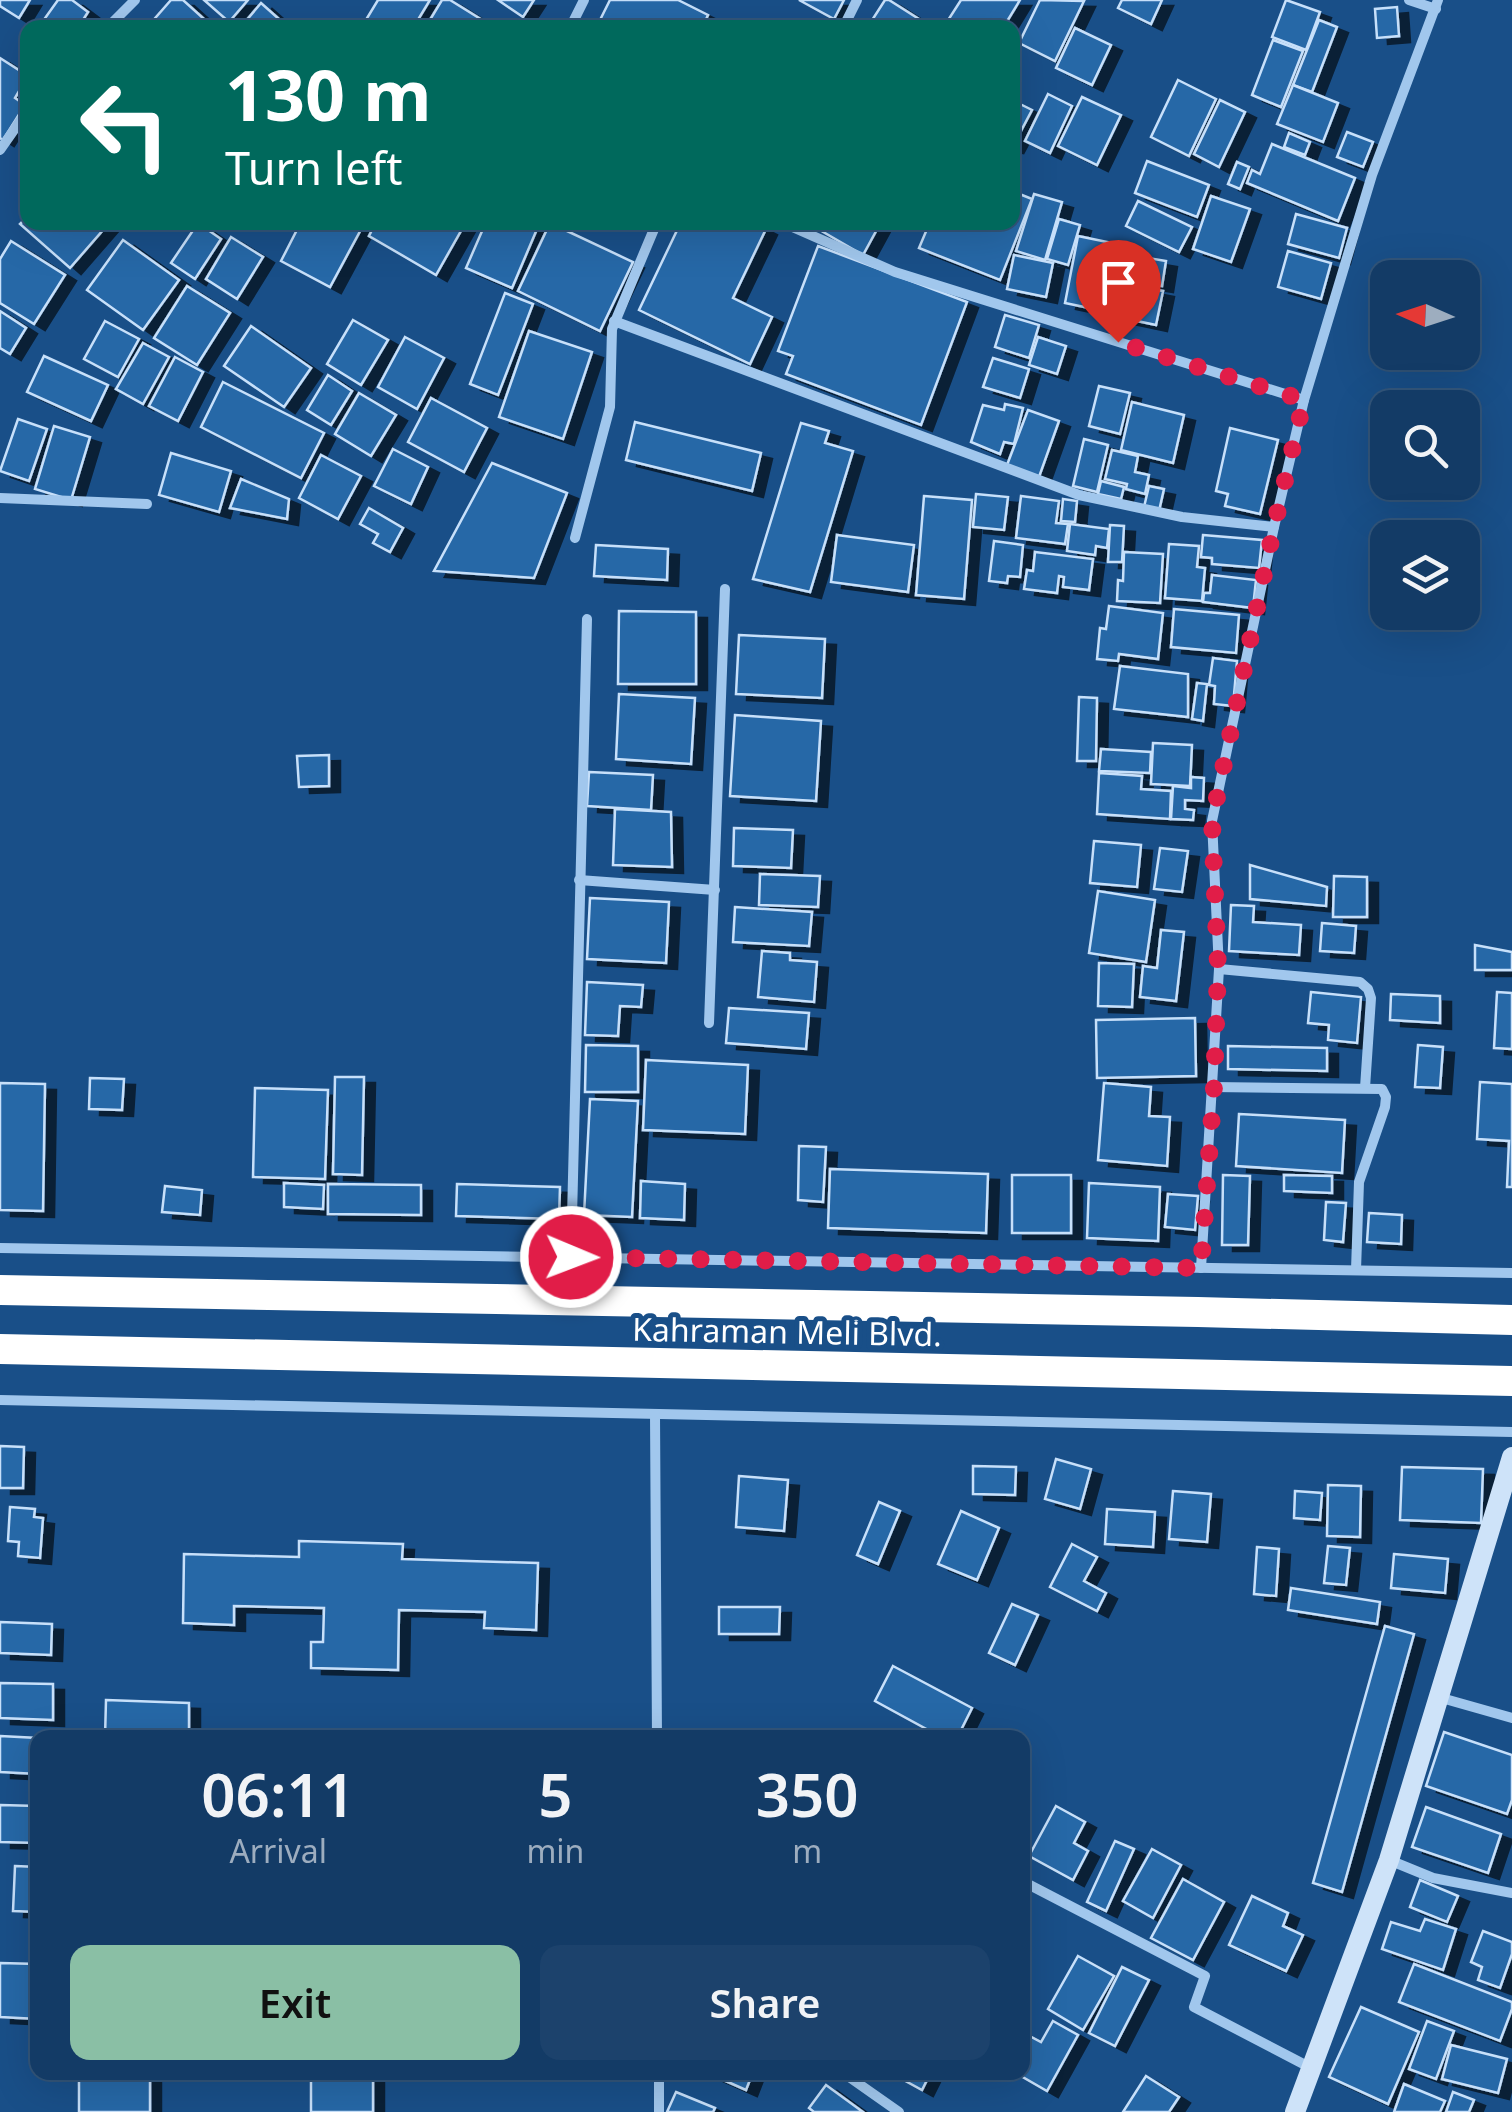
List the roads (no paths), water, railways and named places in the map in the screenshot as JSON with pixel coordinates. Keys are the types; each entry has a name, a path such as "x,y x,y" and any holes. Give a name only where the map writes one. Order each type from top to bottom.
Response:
{"highway":[{"name":"Kahraman Meli Blvd.","path":"0,1290 1512,1320"},
{"name":"Kahraman Meli Blvd.","path":"0,1349 1512,1380"}],"street":[{"path":"115,20 135,0"},
{"path":"1201,1268 1218,968 1212,821 1304,400 1372,176 1437,4 1409,0"},
{"path":"0,150 20,121"},
{"path":"575,538 610,407 614,320 653,230"},
{"path":"799,230 895,272 1304,400"},
{"path":"614,320 1079,495 1182,517 1274,527"},
{"path":"0,498 146,504"},
{"path":"709,1023 725,590"},
{"path":"571,1257 587,619"},
{"path":"579,880 714,890"},
{"path":"1218,968 1360,982 1371,998 1365,1088"},
{"path":"1214,1087 1382,1088 1385,1108 1359,1182 1356,1270"},
{"path":"0,1248 1512,1273"},
{"path":"0,1400 1512,1432"},
{"path":"655,1414 657,1730"},
{"path":"1295,2112 1389,1860 1512,1457"},
{"path":"1438,1697 1512,1718"},
{"path":"1389,1860 1433,1878 1512,1893"},
{"path":"1030,1885 1205,1976 1194,2008 1313,2069"},
{"path":"658,2112 659,2080"},
{"path":"853,2080 899,2112"}]}
